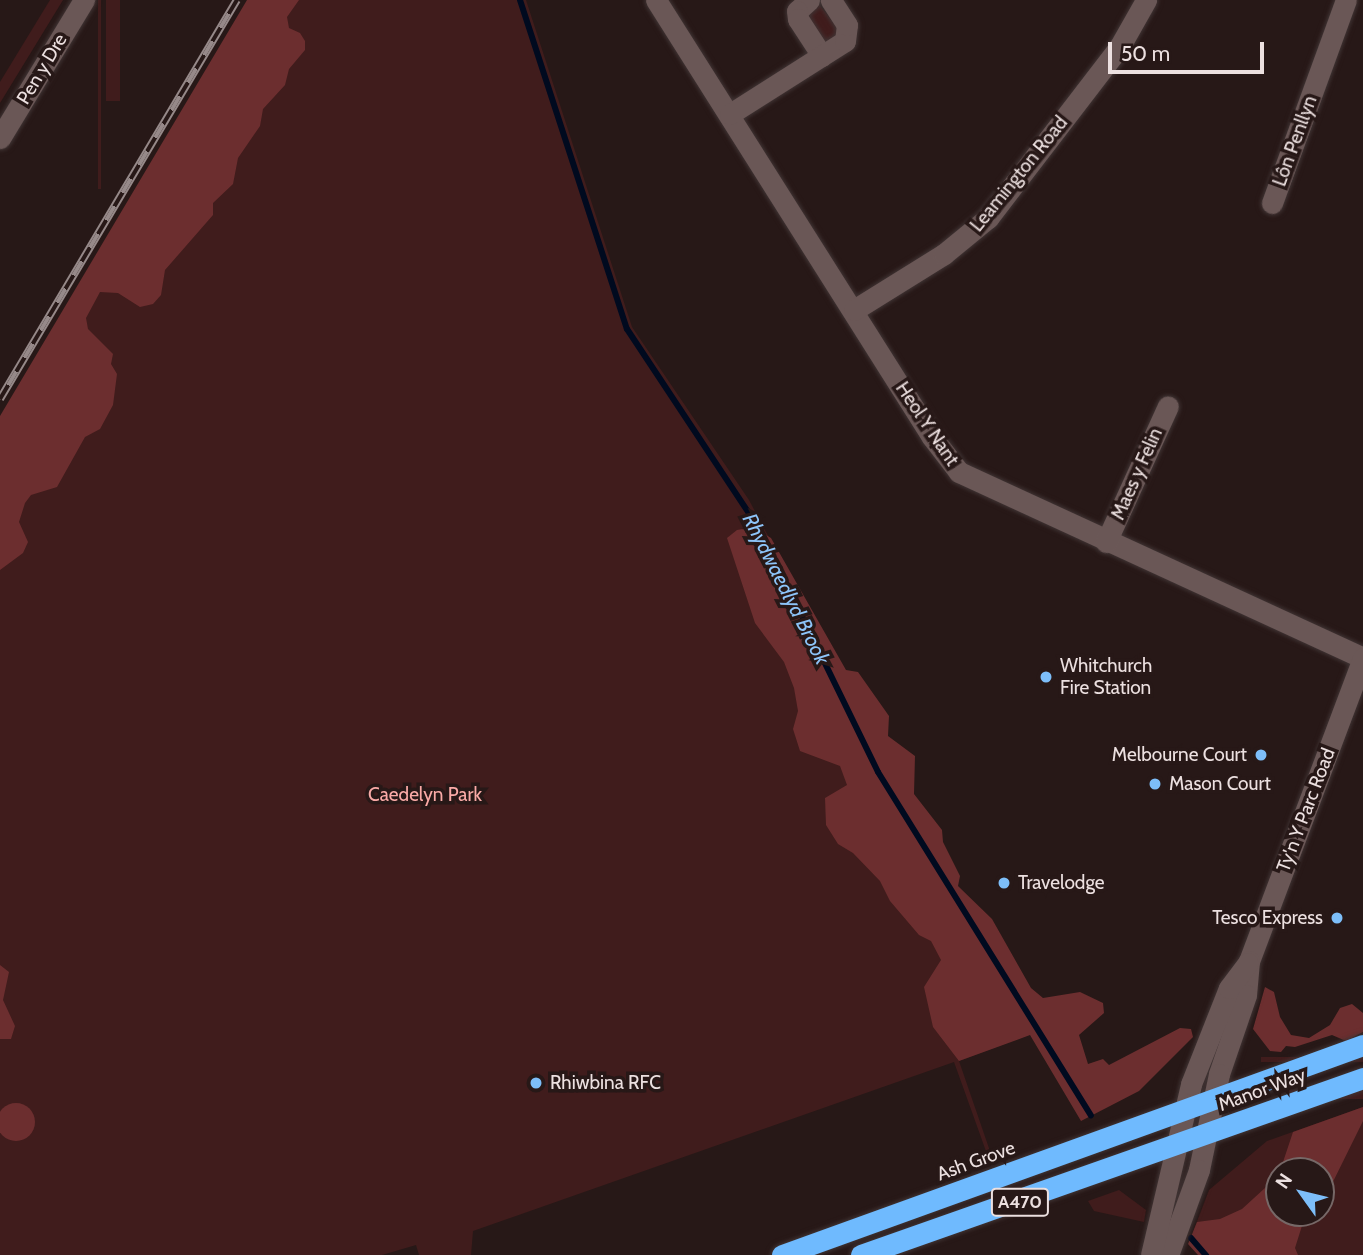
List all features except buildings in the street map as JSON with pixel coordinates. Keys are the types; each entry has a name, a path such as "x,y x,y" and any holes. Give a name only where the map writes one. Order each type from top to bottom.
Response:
{"highway":[{"name":"Manor Way","path":"1181,1126 1210,1118 1363,1045"},
{"name":"Manor Way","path":"1181,1126 1363,1078"},
{"name":"Ash Grove","path":"782,1255 1181,1126"},
{"name":"A470","path":"861,1255 1181,1126"}],"street":[{"name":"Pen y Dre","path":"0,138 84,0"},
{"name":"Heol Y Nant","path":"656,0 932,437 959,472 1106,542 1363,658"},
{"path":"809,0 797,11 798,19 822,56"},
{"path":"730,114 845,41 849,34 831,0"},
{"name":"Leamington Road","path":"853,310 944,254 988,218 1097,78 1146,0"},
{"name":"Lôn Penllyn","path":"1272,203 1346,0"},
{"name":"Maes y Felin","path":"1106,542 1168,406"},
{"name":"Ty'n Y Parc Road","path":"1168,1255 1199,1170 1210,1118 1246,995 1250,961 1363,658"},
{"name":"Ty'n Y Parc Road","path":"1151,1255 1181,1126 1229,988 1250,961"}],"green space":[{"path":"50,0 63,0 0,103 0,82"},
{"path":"98,0 101,0 101,189 98,189"},
{"path":"106,0 120,0 120,101 106,101"},
{"name":"Caedelyn Park","path":"268,0 526,0 632,327 749,500 946,872 1048,1028 959,1061 991,1154 987,1154 954,1062 473,1231 471,1255 419,1255 416,1245 382,1255 0,1255 0,455"},
{"path":"818,3 839,30 837,40 822,42 807,17 808,8"},
{"path":"1261,1057 1363,1057 1363,1062 1261,1062"},
{"path":"1289,1090 1363,1090 1363,1099 1289,1099"},
{"path":"1363,1107 1363,1255 1214,1255 1193,1232 1209,1190 1267,1141"},
{"path":"1119,1190 1146,1210 1144,1222 1094,1211 1088,1201"}],"shaded area":[{"path":"247,0 299,0 287,17 289,28 300,33 305,41 305,50 289,69 285,85 263,109 260,126 238,158 233,184 213,203 213,215 165,270 161,295 153,304 140,307 118,293 100,292 86,318 88,329 113,354 111,364 117,374 113,405 100,429 85,437 57,487 31,495 25,503 19,522 28,542 23,553 0,570 0,416"},
{"path":"753,527 771,538 846,670 858,672 889,716 888,736 915,756 914,794 942,830 943,842 960,876 958,886 992,919 1031,988 1043,998 1080,992 1103,1003 1104,1013 1079,1035 1088,1064 1103,1059 1109,1065 1180,1028 1191,1029 1193,1037 1139,1091 1081,1121 1030,1035 959,1061 933,1027 924,987 941,960 931,941 919,935 890,901 880,881 853,853 838,844 826,825 825,798 847,785 840,766 800,751 793,729 798,711 794,688 784,662 755,623 727,538 737,530"},
{"path":"0,965 9,972 3,1000 15,1026 11,1039 0,1039"},
{"path":"1265,987 1274,992 1280,1017 1291,1035 1309,1038 1330,1025 1340,1008 1352,1004 1363,1013 1363,1032 1346,1041 1332,1035 1295,1047 1286,1046 1281,1052 1270,1051 1253,1029"},
{"path":"16,1103 30,1108 35,1122 30,1136 16,1141 2,1136 -3,1122 2,1108"},
{"path":"1363,1107 1363,1121 1335,1178 1335,1157 1285,1157 1293,1132"},
{"path":"1265,1188 1265,1227 1302,1227 1295,1248 1298,1255 1198,1255 1188,1244 1197,1222 1220,1219 1242,1209"}],"waterway":[{"name":"Rhydwaedlyd Brook","path":"520,0 627,329 760,530 878,772 1091,1115"},
{"path":"1191,1238 1206,1255"}],"railway":[{"path":"0,399 237,0"}],"place":[{"name":"Whitchurch Fire Station","path":"1046,677"},
{"name":"Melbourne Court","path":"1261,755"},
{"name":"Mason Court","path":"1155,784"},
{"name":"Travelodge","path":"1004,883"},
{"name":"Tesco Express","path":"1337,918"},
{"name":"Rhiwbina RFC","path":"536,1083"}]}
